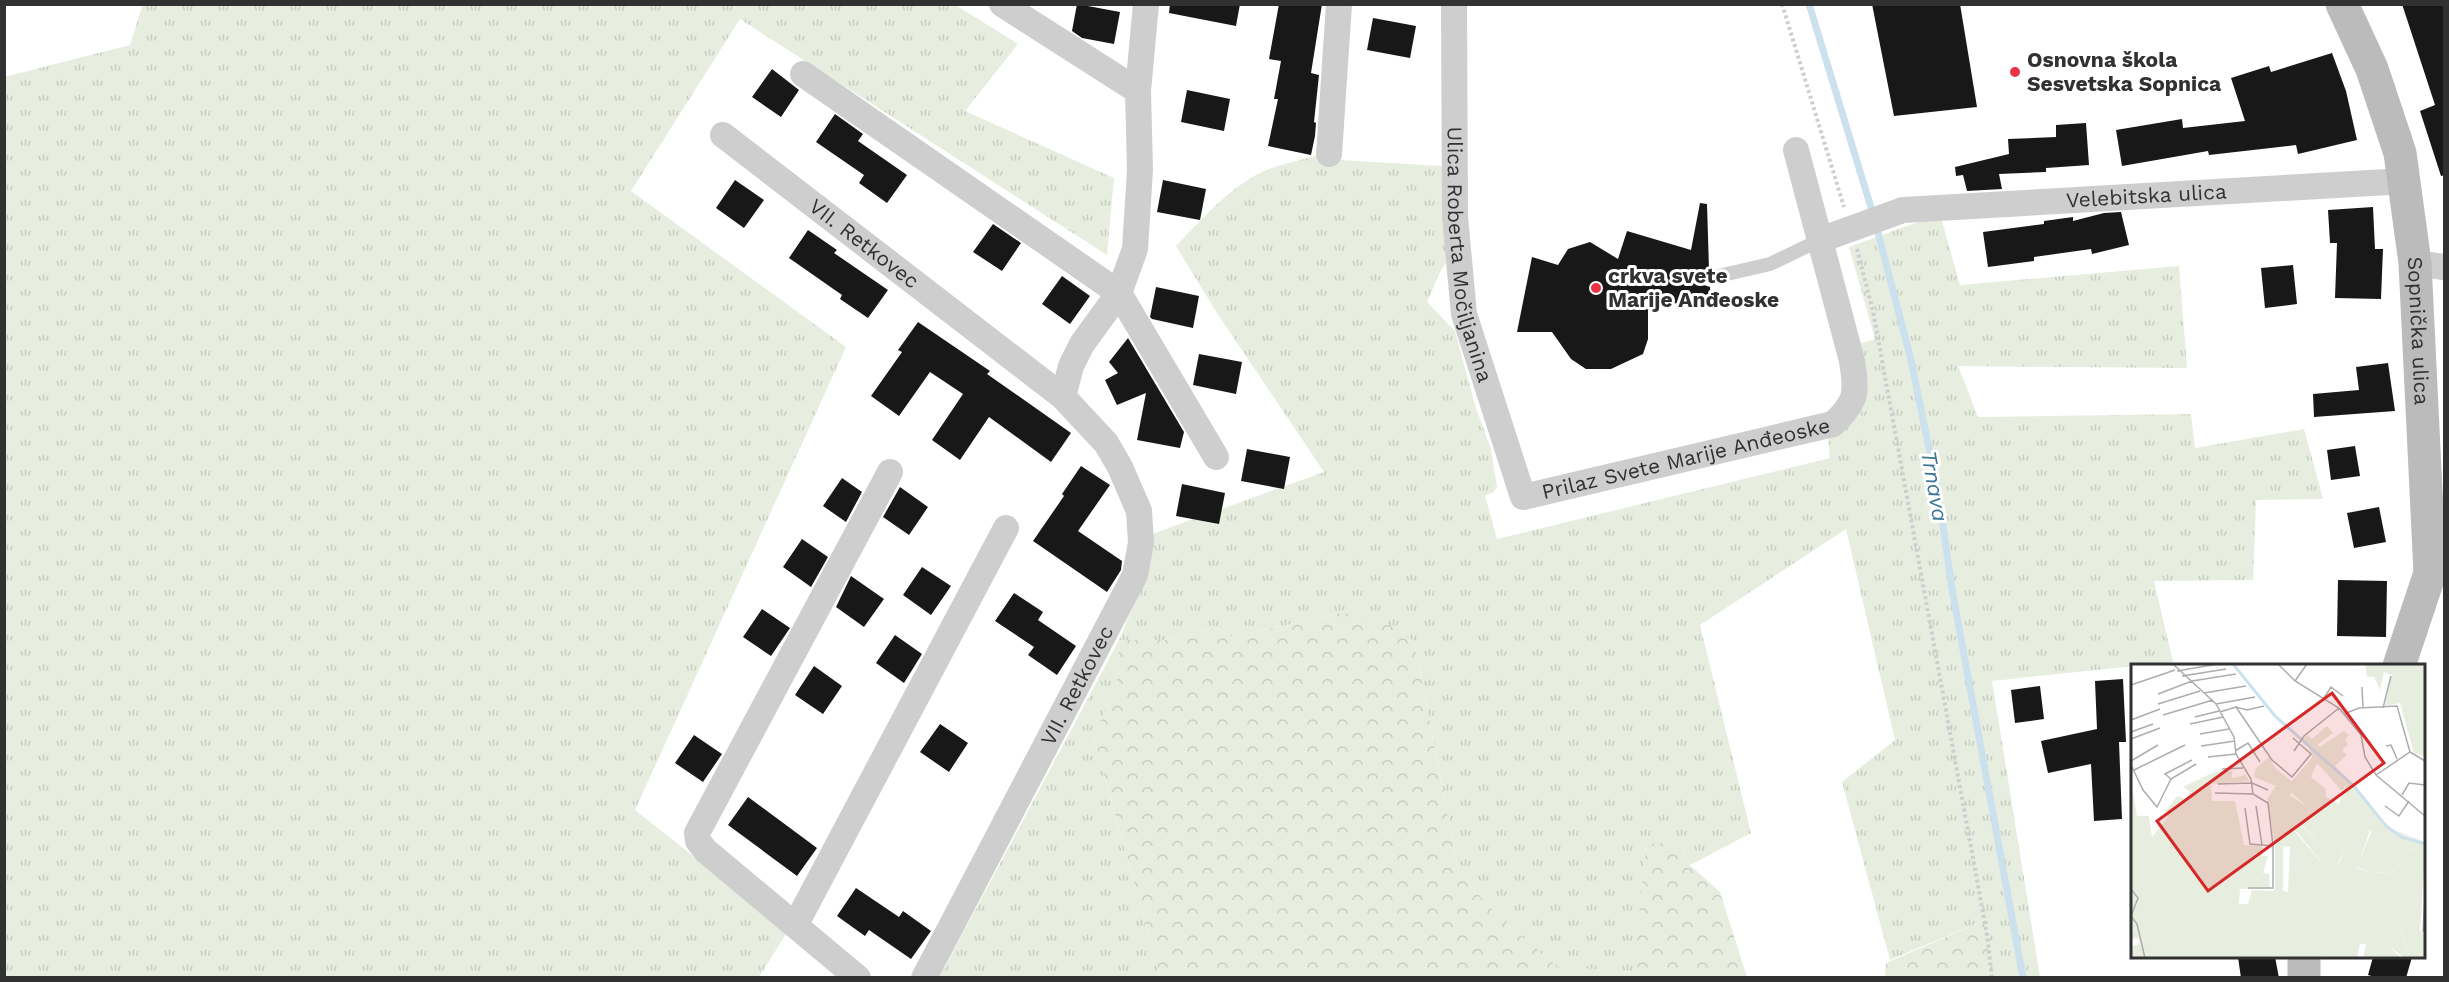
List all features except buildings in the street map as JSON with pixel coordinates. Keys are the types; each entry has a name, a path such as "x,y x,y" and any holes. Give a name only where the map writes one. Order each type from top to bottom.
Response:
{"street":[{"path":"1002,4 1138,92"},
{"path":"1063,397 1071,366 1082,344 1119,293 1135,249 1140,170 1138,92 1146,4"},
{"path":"1329,154 1340,4"},
{"name":"Ulica Roberta Močiljanina","path":"1454,4 1455,217 1464,314 1523,497"},
{"name":"Sopnička ulica","path":"2342,4 2372,69 2388,112 2400,153 2405,181 2430,265 2430,573 2400,664"},
{"path":"803,74 1119,293 1216,457"},
{"name":"VII. Retkovec","path":"723,135 1063,397 1106,443 1120,467 1139,511 1141,543 1135,575 924,978"},
{"name":"Prilaz Svete Marije Anđeoske","path":"1523,497 1833,424 1849,409 1856,389 1852,361 1796,150"},
{"name":"Velebitska ulica","path":"1855,226 1903,210 2405,181"},
{"path":"1820,240 1855,226"},
{"path":"858,978 706,851 698,841 697,833 890,472"},
{"path":"796,924 1006,528"},
{"path":"2304,958 2304,978"}],"lane":[{"path":"1710,278 1770,264 1820,240"}],"path":[{"path":"1782,4 1855,226 1874,311 1987,935 1992,978"}],"green space":[{"path":"143,4 954,4 1018,44 965,111 1114,178 1107,255 740,19 631,191 846,347 635,810 788,931 759,977 5,977 4,77 130,45"},
{"path":"1320,155 1339,160 1442,166 1447,262 1427,302 1455,331 1475,405 1491,449 1497,487 1493,493 1485,495 1497,539 1830,458 1828,435 1855,420 1862,410 1865,399 1864,374 1856,345 1875,339 1849,247 1940,214 1960,285 2179,266 2187,368 1958,366 1978,417 2191,414 2195,448 2304,429 2323,499 2256,500 2253,580 2154,581 2173,662 2131,664 2131,666 1992,681 2040,977 1989,977 1988,919 1890,960 1842,782 1895,740 1846,529 1700,625 1751,833 1690,865 1679,842 1646,845 1635,972 1556,967 1500,918 1459,873 1414,641 1341,613 1233,637 1217,628 1168,640 1119,641 1117,688 1093,735 1160,977 939,978 1119,640 1146,575 1152,534 1324,472 1215,310 1176,246 1239,186 1257,174"},
{"path":"1341,613 1376,617 1414,641 1459,873 1500,918 1556,966 1634,972 1646,844 1679,842 1690,865 1720,892 1747,977 1160,977 1093,735 1117,688 1119,640 1168,640 1217,628 1233,637"},
{"path":"1988,919 1989,977 1885,977 1886,963"}],"waterway":[{"name":"Trnava","path":"1809,4 1873,214"},
{"name":"Trnava","path":"1876,225 1910,356 1938,491 1952,589 2023,978"}],"place":[{"name":"Osnovna škola Sesvetska Sopnica","path":"2015,72"},
{"name":"crkva svete Marije Anđeoske","path":"1596,288"}]}
